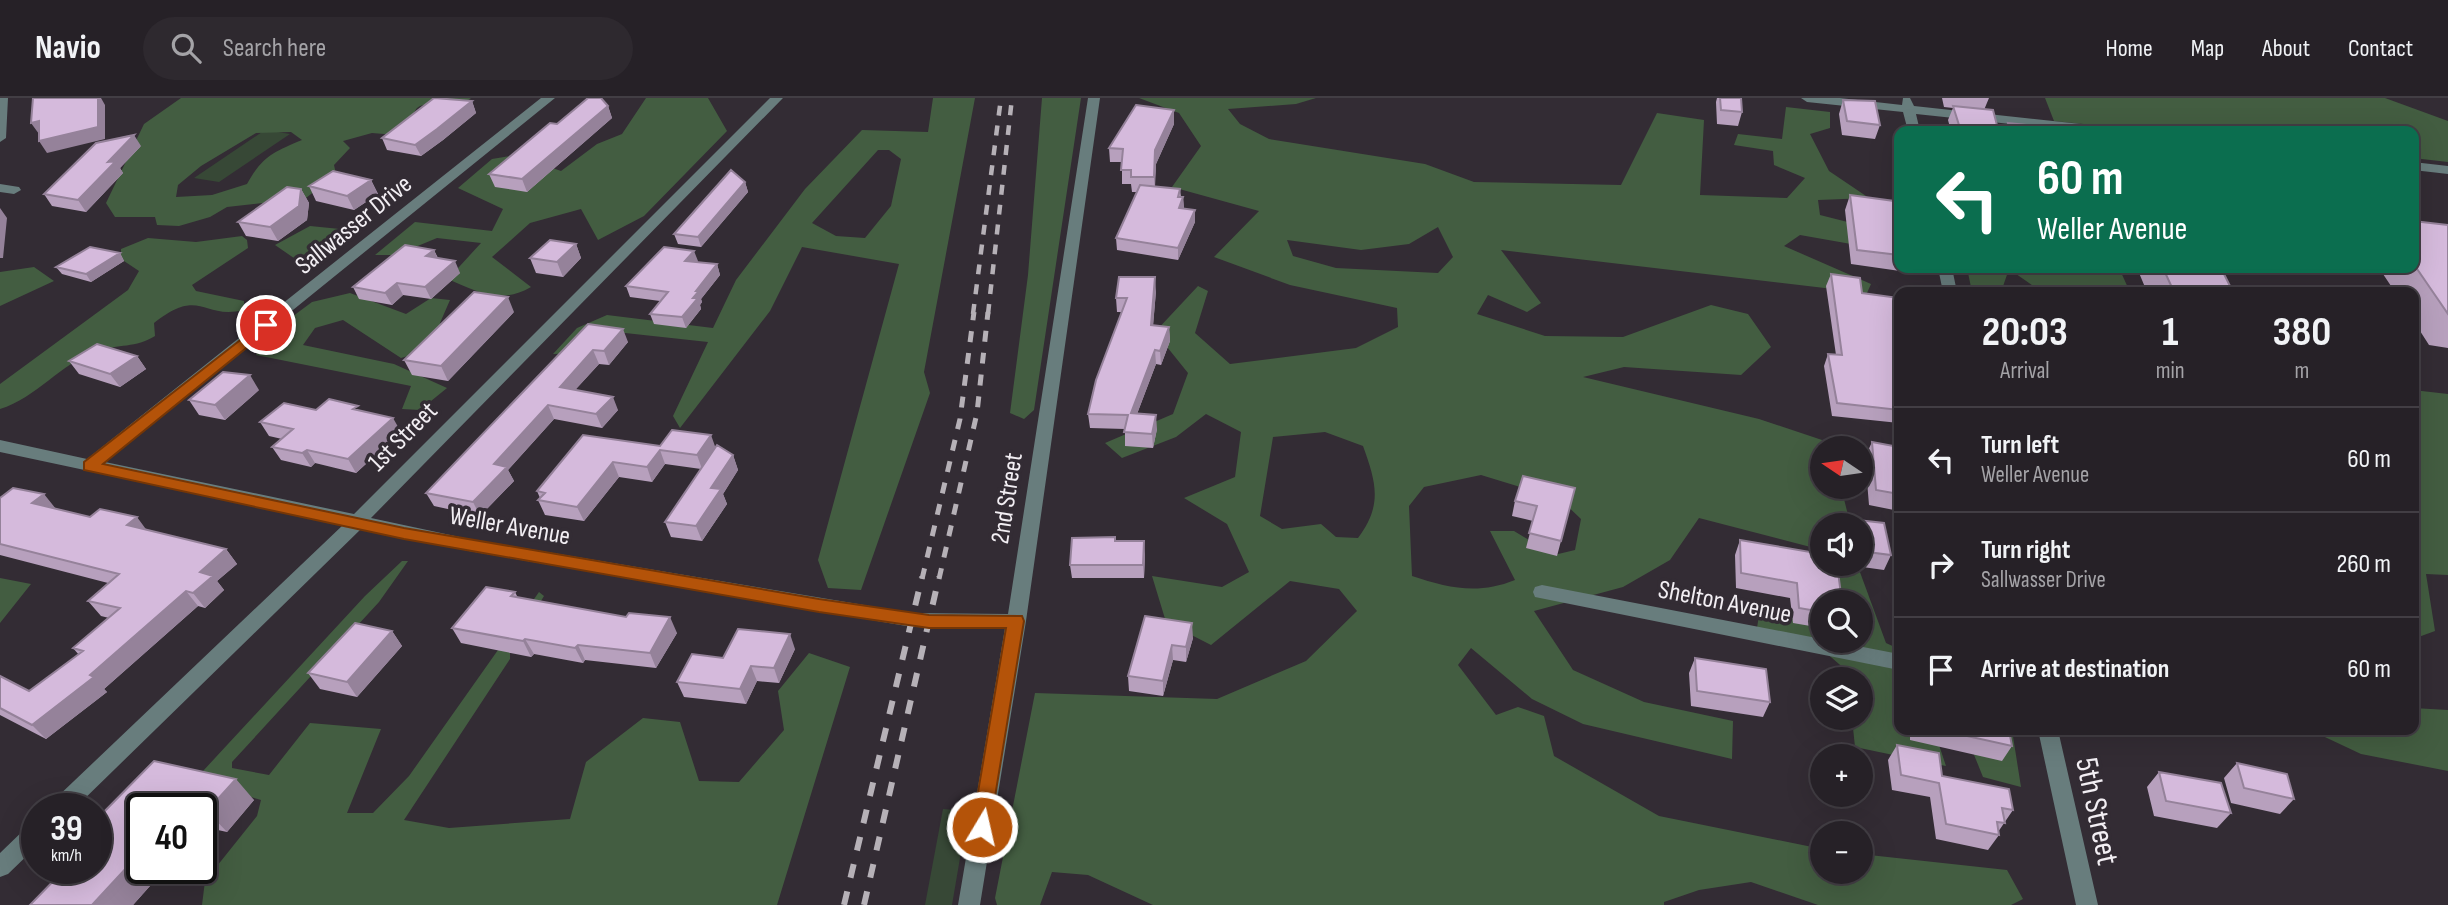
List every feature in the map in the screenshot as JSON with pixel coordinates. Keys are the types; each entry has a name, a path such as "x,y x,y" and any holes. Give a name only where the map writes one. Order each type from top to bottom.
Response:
{"street":[{"path":"0,138 2,98"},
{"name":"Sallwasser Drive","path":"89,466 549,98"},
{"name":"1st Street","path":"77,793 356,523 777,98"},
{"name":"2nd Street","path":"969,905 1016,621 1094,98"},
{"path":"1807,98 1908,104 2072,126"},
{"path":"1908,104 1913,126"},
{"path":"2419,167 2448,170"},
{"name":"Weller Avenue","path":"0,446 404,534 912,620 1016,621"},
{"name":"Shelton Avenue","path":"1542,592 1894,661"},
{"name":"5th Street","path":"2049,735 2087,905"},
{"path":"1,865 21,847"}],"green space":[{"path":"181,98 471,98 457,105 422,105 417,108 408,130 396,135 372,133 343,141 350,148 334,165 336,174 306,198 227,207 210,217 179,226 157,225 155,217 115,217 106,203 144,124","holes":["291,132 302,140 269,156 247,184 212,195 176,197 178,185 201,166 256,133"]},
{"path":"646,98 708,98 727,131 644,216 598,240 581,209 530,223 492,257 531,287 499,296 479,292 448,279 481,243 437,238 396,255 375,255 415,222 492,231 503,209 458,188 492,159 516,155 561,171 597,144 622,134"},
{"path":"933,98 975,98 924,372 930,393 861,590 828,588 818,560 899,264 802,247 770,311 680,428 673,416 708,342 616,332 581,353 553,354 577,328 607,315 713,328 736,280 805,189 862,130 928,132","holes":["878,150 889,150 901,159 891,206 865,238 836,236 812,223"]},
{"path":"1042,98 1081,98 1034,410 1024,419 1010,413 1028,275"},
{"path":"1139,98 1316,98 1296,104 1228,109 1240,124 1269,139 1425,164 1474,182 1621,185 1657,113 1704,120 1700,195 1787,198 1805,178 1774,165 1773,151 1734,145 1738,134 1782,139 1786,107 1830,112 1830,128 1810,134 1829,171 1869,198 1818,200 1820,215 1887,232 1885,250 1800,235 1784,246 1871,284 1867,293 1501,250 1541,303 1527,312 1488,295 1477,314 1545,336 1623,337 1711,305 1748,314 1771,347 1741,375 1624,367 1583,377 1759,419 1810,436 1810,499 1844,499 1848,513 1810,513 1810,547 1699,518 1670,560 1623,587 1534,611 1573,670 1644,702 1733,721 1732,759 1583,724 1532,699 1471,648 1458,665 1496,715 1518,707 1544,716 1554,756 1659,816 1810,847 1810,884 1873,884 1873,855 2007,870 2023,899 2011,905 1818,905 1751,882 1699,890 1664,902 1664,905 1153,905 1088,875 1052,872 1040,905 997,905 995,898 1035,693 1217,699 1306,661 1357,611 1339,589 1290,581 1211,645 1166,622 1152,576 1222,587 1249,572 1227,524 1184,498 1235,477 1241,432 1206,414 1176,437 1122,458 1105,443 1173,414 1188,373 1155,332 1198,286 1208,291 1195,333 1230,364 1356,348 1398,327 1397,308 1290,285 1214,257 1259,211 1172,187 1201,146 1179,113","holes":["1438,227 1453,257 1438,273 1336,268 1293,256 1287,240 1361,250 1409,244","1325,432 1363,446 1371,471 1374,504 1366,526 1358,538 1336,537 1321,524 1282,529 1260,516 1273,437","1481,475 1560,499 1581,519 1575,550 1554,555 1514,531 1490,531 1515,580 1501,585 1463,588 1412,576 1409,506 1424,487"]},
{"path":"2045,98 2385,98 2448,121 2448,162 2419,159 2419,126 2103,126 2054,121"},
{"path":"265,130 290,134 219,182 194,178"},
{"path":"310,226 340,229 320,258 304,265 275,245"},
{"path":"242,236 247,240 248,248 192,285 196,291 244,301 244,310 230,312 192,305 182,307 154,323 155,336 148,340 84,356 26,397 0,409 0,384 128,290 139,271 121,259 121,249 148,238 196,242"},
{"path":"34,267 54,281 0,306 0,272"},
{"path":"1968,273 2008,273 2003,287 1971,287"},
{"path":"2015,273 2121,273 2128,287 2035,287"},
{"path":"350,293 406,314 431,298 450,300 440,323 451,331 428,350 401,358 343,320 315,328 303,345 394,364 447,388 420,410 402,409 411,386 256,355 269,334 312,302"},
{"path":"2419,391 2448,394 2448,575 2426,574 2435,631 2419,637"},
{"path":"402,561 408,561 379,602 232,762 232,768 269,775 310,723 381,729 347,813 373,813 409,776 539,592 544,596 510,652 510,659 404,820 449,828 570,819 586,762 643,718 680,722 699,781 739,782 784,730 778,691 809,653 850,667 777,905 202,905 205,884 217,884 217,866 257,816 261,800 200,782 203,771 365,596"},
{"path":"1835,576 1861,576 1867,590 1840,590"},
{"path":"0,578 31,584 0,623"},
{"path":"1873,608 1886,643 1894,647 1894,735 1936,735 1946,766 1873,751 1873,744 1855,744 1853,730 1873,730 1873,667 1842,667 1826,653 1873,653"},
{"path":"1760,609 1810,621 1810,646 1757,628"},
{"path":"2419,708 2448,710 2448,771 2361,754 2321,735 2419,735"},
{"path":"1966,735 2013,735 2021,787 1983,777"},
{"path":"943,809 968,811 952,905 925,905"}],"building":[{"path":"33,98 98,98 98,127 39,141 39,121 31,123"},
{"path":"434,98 472,101 415,145 382,138"},
{"path":"588,98 601,98 608,106 522,179 489,174 550,123 557,124"},
{"path":"1720,98 1741,98 1742,112 1721,110"},
{"path":"1843,100 1875,101 1880,125 1847,121"},
{"path":"1136,105 1174,110 1155,150 1154,177 1131,177 1131,170 1121,170 1123,149 1109,148"},
{"path":"1953,106 1993,110 1997,126 1969,126 1959,125"},
{"path":"2008,123 2037,126 2009,126"},
{"path":"134,135 108,162 116,161 78,200 44,194 96,143"},
{"path":"731,170 745,182 698,237 674,234"},
{"path":"333,171 371,180 347,196 309,186"},
{"path":"1140,185 1180,189 1178,197 1183,197 1179,208 1195,210 1178,248 1116,238"},
{"path":"287,187 301,189 299,206 270,227 238,222"},
{"path":"1850,195 1894,201 1894,254 1857,250"},
{"path":"2419,222 2448,225 2448,314 2419,272"},
{"path":"550,240 576,244 557,262 530,258"},
{"path":"405,245 434,250 426,256 455,261 425,287 397,283 385,293 353,287"},
{"path":"90,247 120,253 86,274 56,267"},
{"path":"664,247 694,251 685,261 717,264 696,291 699,291 693,298 698,298 682,317 650,314 668,292 626,286"},
{"path":"2165,273 2224,273 2230,287 2172,287"},
{"path":"1831,274 1860,278 1862,293 1894,297 1894,409 1837,403 1828,354 1842,355"},
{"path":"1119,277 1155,277 1151,325 1169,327 1160,351 1155,350 1131,413 1156,415 1152,434 1124,432 1128,415 1088,414 1096,380 1127,298 1116,298"},
{"path":"474,292 508,297 441,366 404,360"},
{"path":"588,324 623,329 604,351 593,350 560,387 613,397 596,414 548,405 494,464 507,467 473,502 426,493"},
{"path":"97,344 137,356 110,374 69,361"},
{"path":"223,372 250,375 215,405 189,400"},
{"path":"329,399 358,406 353,409 393,418 348,459 307,450 302,453 272,447 293,429 260,422 284,403 316,410"},
{"path":"672,430 711,435 697,455 660,450 647,467 613,462 577,507 538,500 545,493 537,491 583,435 660,446"},
{"path":"1873,442 1894,446 1894,493 1876,490"},
{"path":"717,445 733,455 711,488 721,489 696,526 665,522"},
{"path":"1523,476 1575,488 1561,541 1529,533 1537,506 1515,501"},
{"path":"13,488 44,494 32,503 90,517 100,509 137,517 127,525 226,549 200,572 213,576 193,593 186,591 90,675 94,677 32,725 0,708 0,676 29,691 83,651 73,648 120,608 88,601 119,574 0,544 0,498"},
{"path":"1873,522 1884,523 1891,555 1873,553"},
{"path":"1115,537 1115,541 1144,541 1143,565 1070,565 1072,538"},
{"path":"1740,540 1810,552 1810,576 1839,576 1840,590 1810,590 1810,610 1799,608 1797,583 1741,573"},
{"path":"486,587 515,592 511,596 626,617 629,613 670,617 650,653 578,645 575,648 452,628"},
{"path":"1145,616 1192,623 1186,647 1172,645 1163,681 1128,676"},
{"path":"355,623 392,631 347,682 308,673"},
{"path":"738,629 790,634 774,668 751,666 740,689 677,682 692,654 723,658"},
{"path":"1695,658 1766,669 1770,702 1697,691"},
{"path":"1962,735 2010,735 2012,746"},
{"path":"1897,745 1939,753 1942,776 2009,789 2013,810 2002,808 2005,823 1997,822 1999,835 1946,824 1939,783 1901,775"},
{"path":"154,761 236,779 217,800 217,793 126,793 126,868 112,883 112,804"},
{"path":"2237,763 2287,774 2294,799 2244,788"},
{"path":"2159,772 2221,783 2231,813 2166,801"},
{"path":"50,884 111,884 92,905 30,905"}],"railway":[{"path":"973,314 1001,98"},
{"path":"988,314 1012,98"},
{"path":"922,579 960,419 974,312"},
{"path":"939,579 977,413 988,312"},
{"path":"844,905 922,577"},
{"path":"864,905 939,577"}],"route":[{"path":"266,325 89,466 404,534 819,605 929,622 1016,621 982,827"}]}
